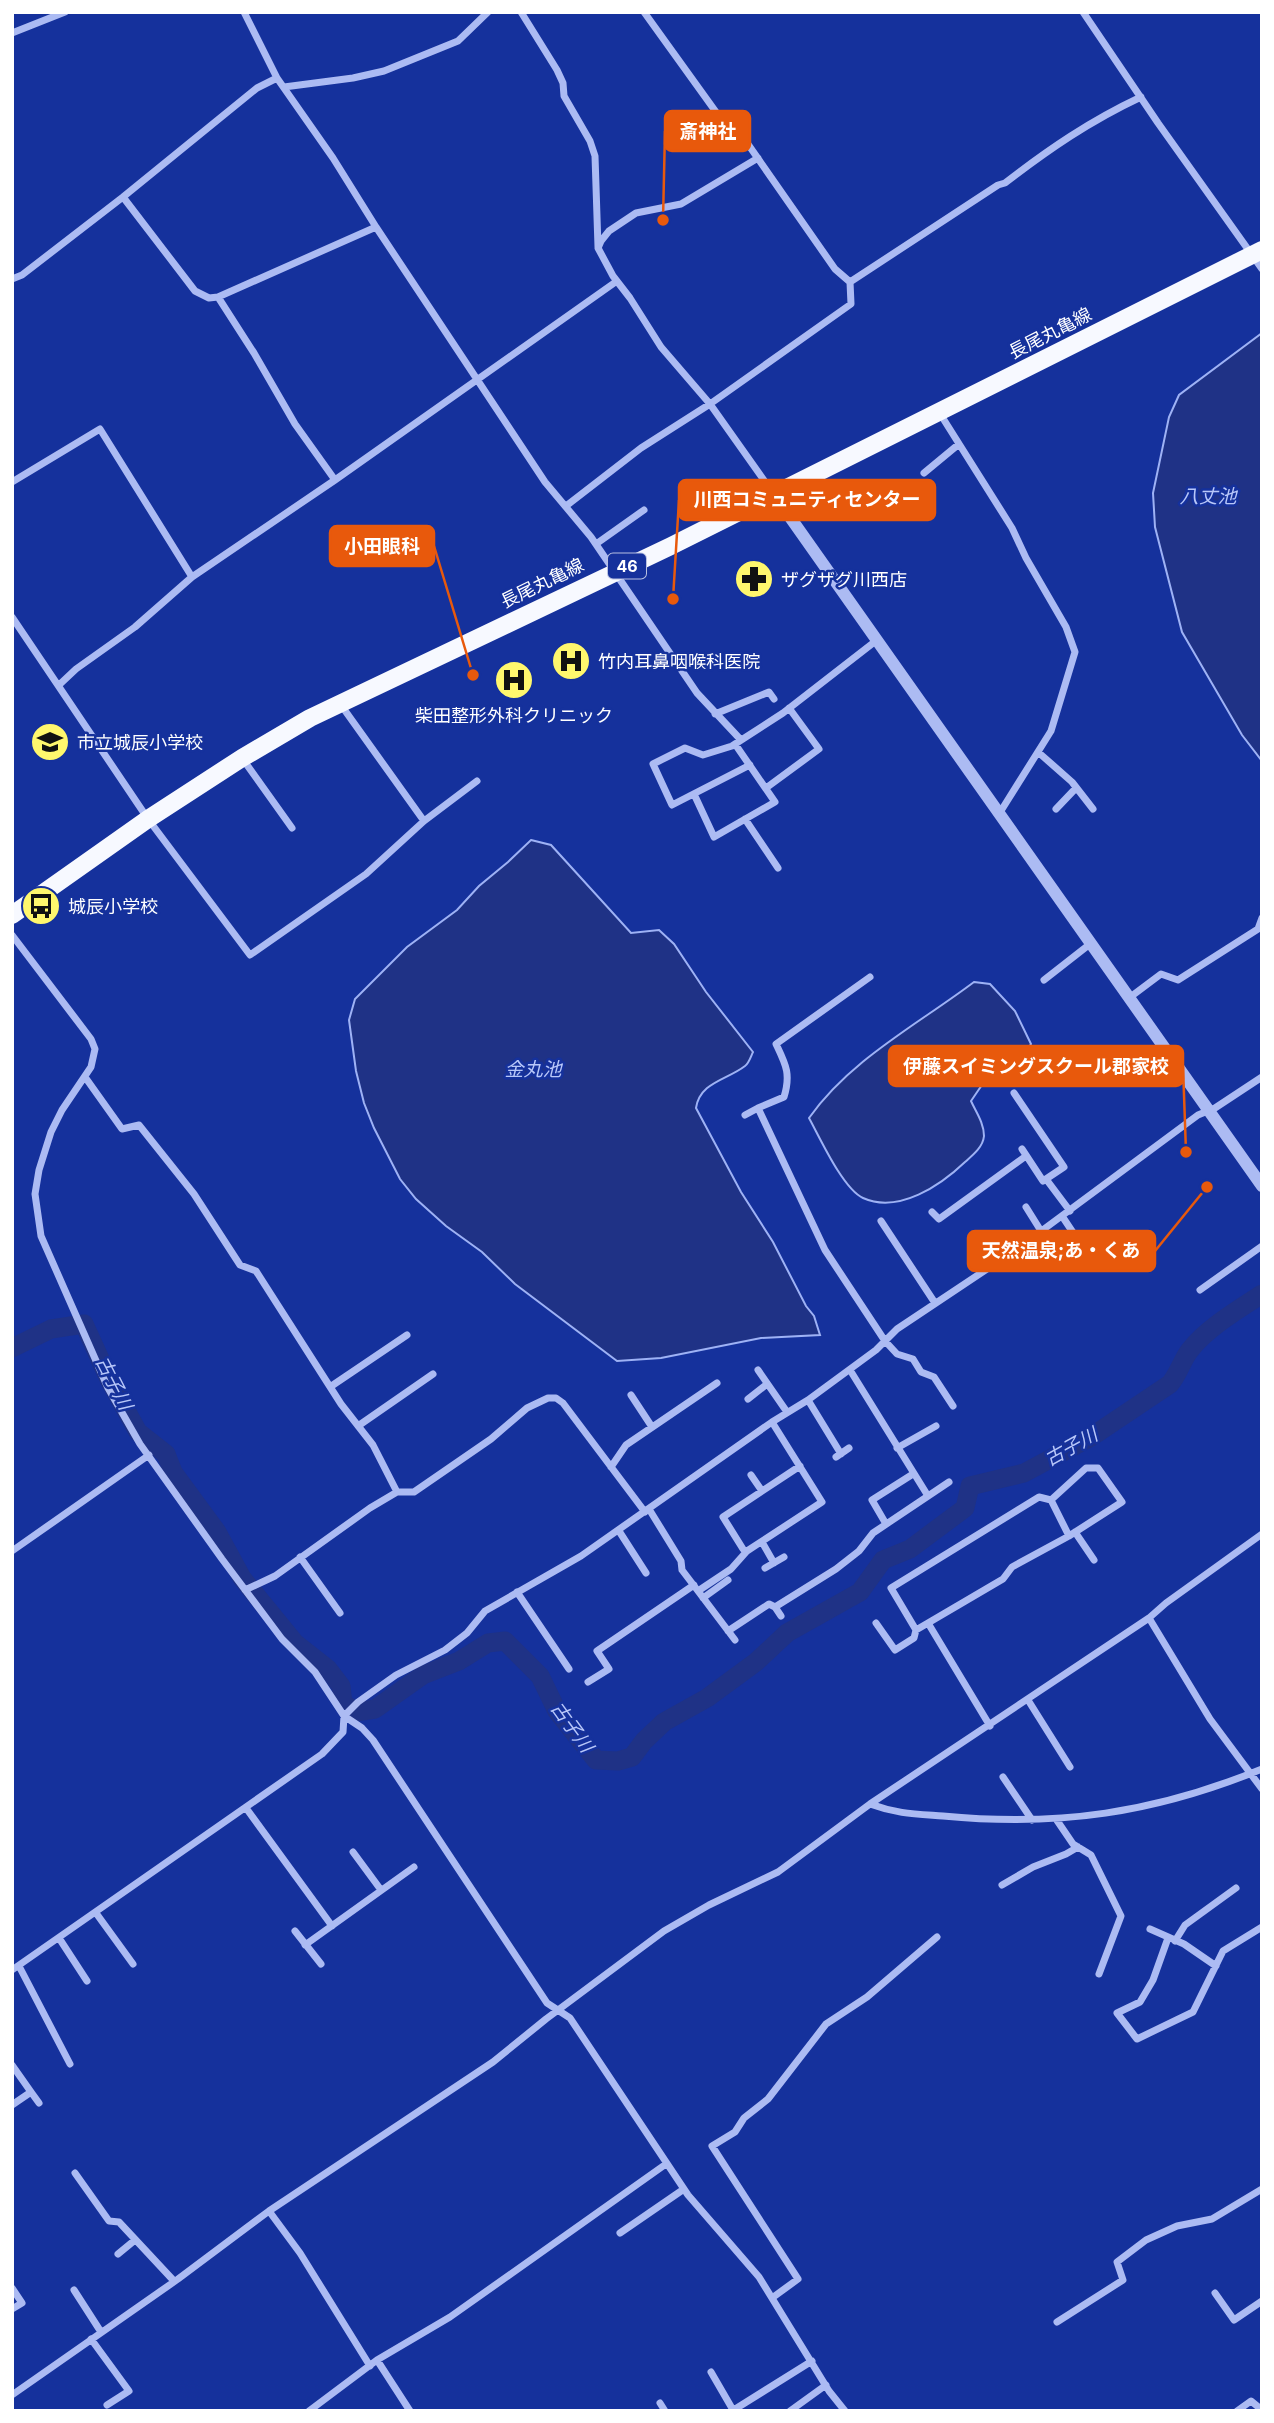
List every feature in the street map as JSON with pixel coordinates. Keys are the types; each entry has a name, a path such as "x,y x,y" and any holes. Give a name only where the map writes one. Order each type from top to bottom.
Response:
{"main road":[{"name":"長尾丸亀線","path":"12,915 148,819 310,718 1258,258"}],"street":[{"path":"12,33 65,12"},
{"path":"244,12 278,78 545,482 596,544 697,693 738,742 775,802 714,838 694,794"},
{"path":"284,87 384,71 458,41 488,12"},
{"path":"521,12 564,83 564,96 590,141 595,156 598,248 617,281 661,347 710,404 1262,1186"},
{"path":"566,506 641,448 710,404 851,304 850,282 835,269 736,127 721,119 644,12"},
{"path":"1083,12 1258,258"},
{"path":"12,279 22,275 123,198 257,88 278,78"},
{"path":"850,282 1004,183 1052,147 1141,97"},
{"path":"598,248 609,231 626,218 636,213 681,204 758,158"},
{"path":"123,198 195,291 209,298 218,297 376,227"},
{"path":"59,685 76,669 135,627 192,577 335,480 617,281"},
{"path":"218,297 295,424 335,480"},
{"path":"938,411 1012,528 1073,642 1075,652 1051,731 998,814"},
{"path":"12,482 100,429 192,577"},
{"path":"924,473 959,444"},
{"path":"596,544 643,510"},
{"path":"12,617 148,819 250,956 366,874 424,821 477,781"},
{"path":"750,765 672,805 653,764 685,748 702,755 738,742 789,708 877,639"},
{"path":"715,714 769,692 774,699"},
{"path":"340,704 424,821"},
{"path":"766,788 819,749 789,708"},
{"path":"1038,752 1076,788 1093,809"},
{"path":"242,758 292,828"},
{"path":"1056,809 1076,788"},
{"path":"745,819 778,867"},
{"path":"1128,998 1161,974 1178,979 1258,929 1262,918"},
{"path":"12,935 91,1039 95,1049 95,1056 85,1077 62,1110 51,1132 38,1171 35,1194 41,1236 108,1388 124,1418 282,1639 315,1672 345,1714 373,1740 547,2003 569,2018 584,2038 666,2164 738,2251 772,2298 845,2411"},
{"path":"1044,980 1090,944"},
{"path":"745,1115 784,1097 789,1081 776,1044 870,977"},
{"path":"85,1077 122,1129 139,1125 194,1194 240,1265 256,1271 330,1387 373,1445 397,1492"},
{"path":"70,2064 16,1968 322,1754 343,1732 345,1714 358,1702 396,1675 445,1650 467,1633 485,1611 619,1531 850,1370 897,1329 1070,1211 1198,1115 1262,1077"},
{"path":"932,1212 939,1219 1024,1153 1043,1181 1064,1167 1014,1093"},
{"path":"758,1108 825,1250 885,1341 897,1354 914,1359 921,1372 934,1377 953,1406"},
{"path":"1046,1179 1070,1211"},
{"path":"1026,1207 1041,1231"},
{"path":"1062,1216 1084,1249"},
{"path":"881,1221 935,1303"},
{"path":"978,1240 993,1265"},
{"path":"1200,1290 1262,1246"},
{"path":"330,1387 407,1335"},
{"path":"758,1370 788,1412"},
{"path":"850,1370 928,1496"},
{"path":"358,1426 433,1374"},
{"path":"611,1467 626,1445 717,1383"},
{"path":"748,1399 767,1384"},
{"path":"631,1395 652,1427"},
{"path":"246,1590 397,1492 414,1492 491,1439 527,1408 548,1398 556,1398 563,1403 647,1511 681,1561 682,1570 735,1640"},
{"path":"808,1400 839,1456 849,1448"},
{"path":"588,1682 609,1669 597,1651 698,1592 731,1569 747,1551 822,1502 772,1422"},
{"path":"897,1448 936,1426"},
{"path":"12,1551 149,1455"},
{"path":"747,1551 743,1549 723,1517 800,1466"},
{"path":"916,1630 1003,1579 1012,1567 1072,1534 1122,1502 1098,1468 1086,1468 1051,1500"},
{"path":"886,1524 872,1500 913,1474"},
{"path":"751,1475 762,1491"},
{"path":"775,1607 836,1569 859,1551 873,1533 949,1482"},
{"path":"876,1623 895,1650 914,1638 916,1630 891,1588 1040,1497 1051,1500 1072,1534 1094,1560"},
{"path":"619,1531 646,1573"},
{"path":"12,2395 270,2211 493,2062 664,1931 709,1905 778,1872 870,1804 1149,1618 1262,1534"},
{"path":"762,1542 774,1563"},
{"path":"300,1557 340,1613"},
{"path":"765,1568 784,1557"},
{"path":"698,1592 727,1580"},
{"path":"517,1592 569,1669"},
{"path":"728,1631 769,1604 775,1607 781,1616"},
{"path":"1149,1618 1210,1719 1262,1789"},
{"path":"928,1623 990,1726"},
{"path":"1028,1700 1070,1767"},
{"path":"870,1804 894,1813 975,1820 1056,1819 1097,1815 1152,1804 1192,1794 1262,1769"},
{"path":"1003,1777 1032,1820"},
{"path":"246,1808 332,1926"},
{"path":"1056,1819 1073,1844 1091,1855 1121,1916 1099,1973"},
{"path":"1002,1885 1033,1867 1078,1847"},
{"path":"353,1852 381,1890"},
{"path":"306,1945 414,1867"},
{"path":"1236,1888 1185,1925 1172,1940 1140,2002 1117,2013 1137,2039 1193,2012 1223,1951 1262,1927"},
{"path":"96,1913 133,1964"},
{"path":"1150,1929 1216,1966"},
{"path":"295,1931 321,1964"},
{"path":"772,2298 799,2279 712,2146 735,2132 744,2118 768,2099 826,2024 867,1997 937,1937"},
{"path":"59,1938 87,1981"},
{"path":"12,2065 39,2103"},
{"path":"12,2105 31,2092"},
{"path":"310,2411 374,2363 450,2317 666,2164"},
{"path":"75,2173 109,2221 119,2222 174,2281"},
{"path":"620,2233 684,2189"},
{"path":"1057,2322 1124,2280 1117,2262 1146,2241 1177,2226 1219,2216 1262,2189"},
{"path":"270,2211 410,2411"},
{"path":"118,2254 135,2240"},
{"path":"12,2288 22,2303 12,2309"},
{"path":"74,2290 101,2332"},
{"path":"1215,2293 1234,2320 1262,2301"},
{"path":"91,2339 129,2391 107,2405"},
{"path":"711,2372 733,2411 812,2361"},
{"path":"790,2411 826,2385"},
{"path":"1237,2411 1251,2401 1262,2410"},
{"path":"745,2403 751,2411"}],"water":[{"name":"八丈池","path":"1262,333 1262,761 1242,735 1182,632 1155,527 1153,493 1169,417 1179,395"},
{"name":"金丸池","path":"531,840 551,845 631,933 659,930 674,944 706,992 753,1052 745,1066 715,1082 703,1092 696,1108 741,1192 773,1242 806,1306 814,1316 820,1335 761,1338 661,1358 617,1361 515,1284 482,1252 446,1226 416,1199 400,1179 374,1128 356,1071 349,1020 355,999 407,947 457,910 479,886"},
{"path":"974,982 990,984 1015,1011 1031,1044 1024,1055 986,1079 971,1101 983,1127 982,1144 944,1180 918,1195 891,1202 863,1198 855,1193 840,1174 809,1118 844,1078 865,1060"}],"waterway":[{"name":"古子川","path":"12,1348 51,1329 84,1324 110,1381 138,1432 166,1454 173,1472 217,1532 242,1578 295,1643 328,1669 341,1686 343,1703 356,1712 375,1709 423,1675 459,1661 488,1643 505,1641 540,1676 557,1711 596,1760 618,1761 632,1757 664,1722 707,1698 756,1662 787,1633 860,1592 883,1560 910,1549 965,1508 970,1486 1024,1473 1091,1437 1170,1384 1187,1354 1205,1334 1262,1294"}],"place":[{"name":"斎神社","path":"663,220"},
{"name":"ザグザグ川西店","path":"754,579"},
{"name":"川西コミュニティセンター","path":"673,599"},
{"name":"竹内耳鼻咽喉科医院","path":"571,661"},
{"name":"小田眼科","path":"473,675"},
{"name":"柴田整形外科クリニック","path":"514,680"},
{"name":"市立城辰小学校","path":"50,742"},
{"name":"城辰小学校","path":"41,906"},
{"name":"伊藤スイミングスクール郡家校","path":"1186,1152"},
{"name":"天然温泉;あ・くあ","path":"1207,1187"}]}
